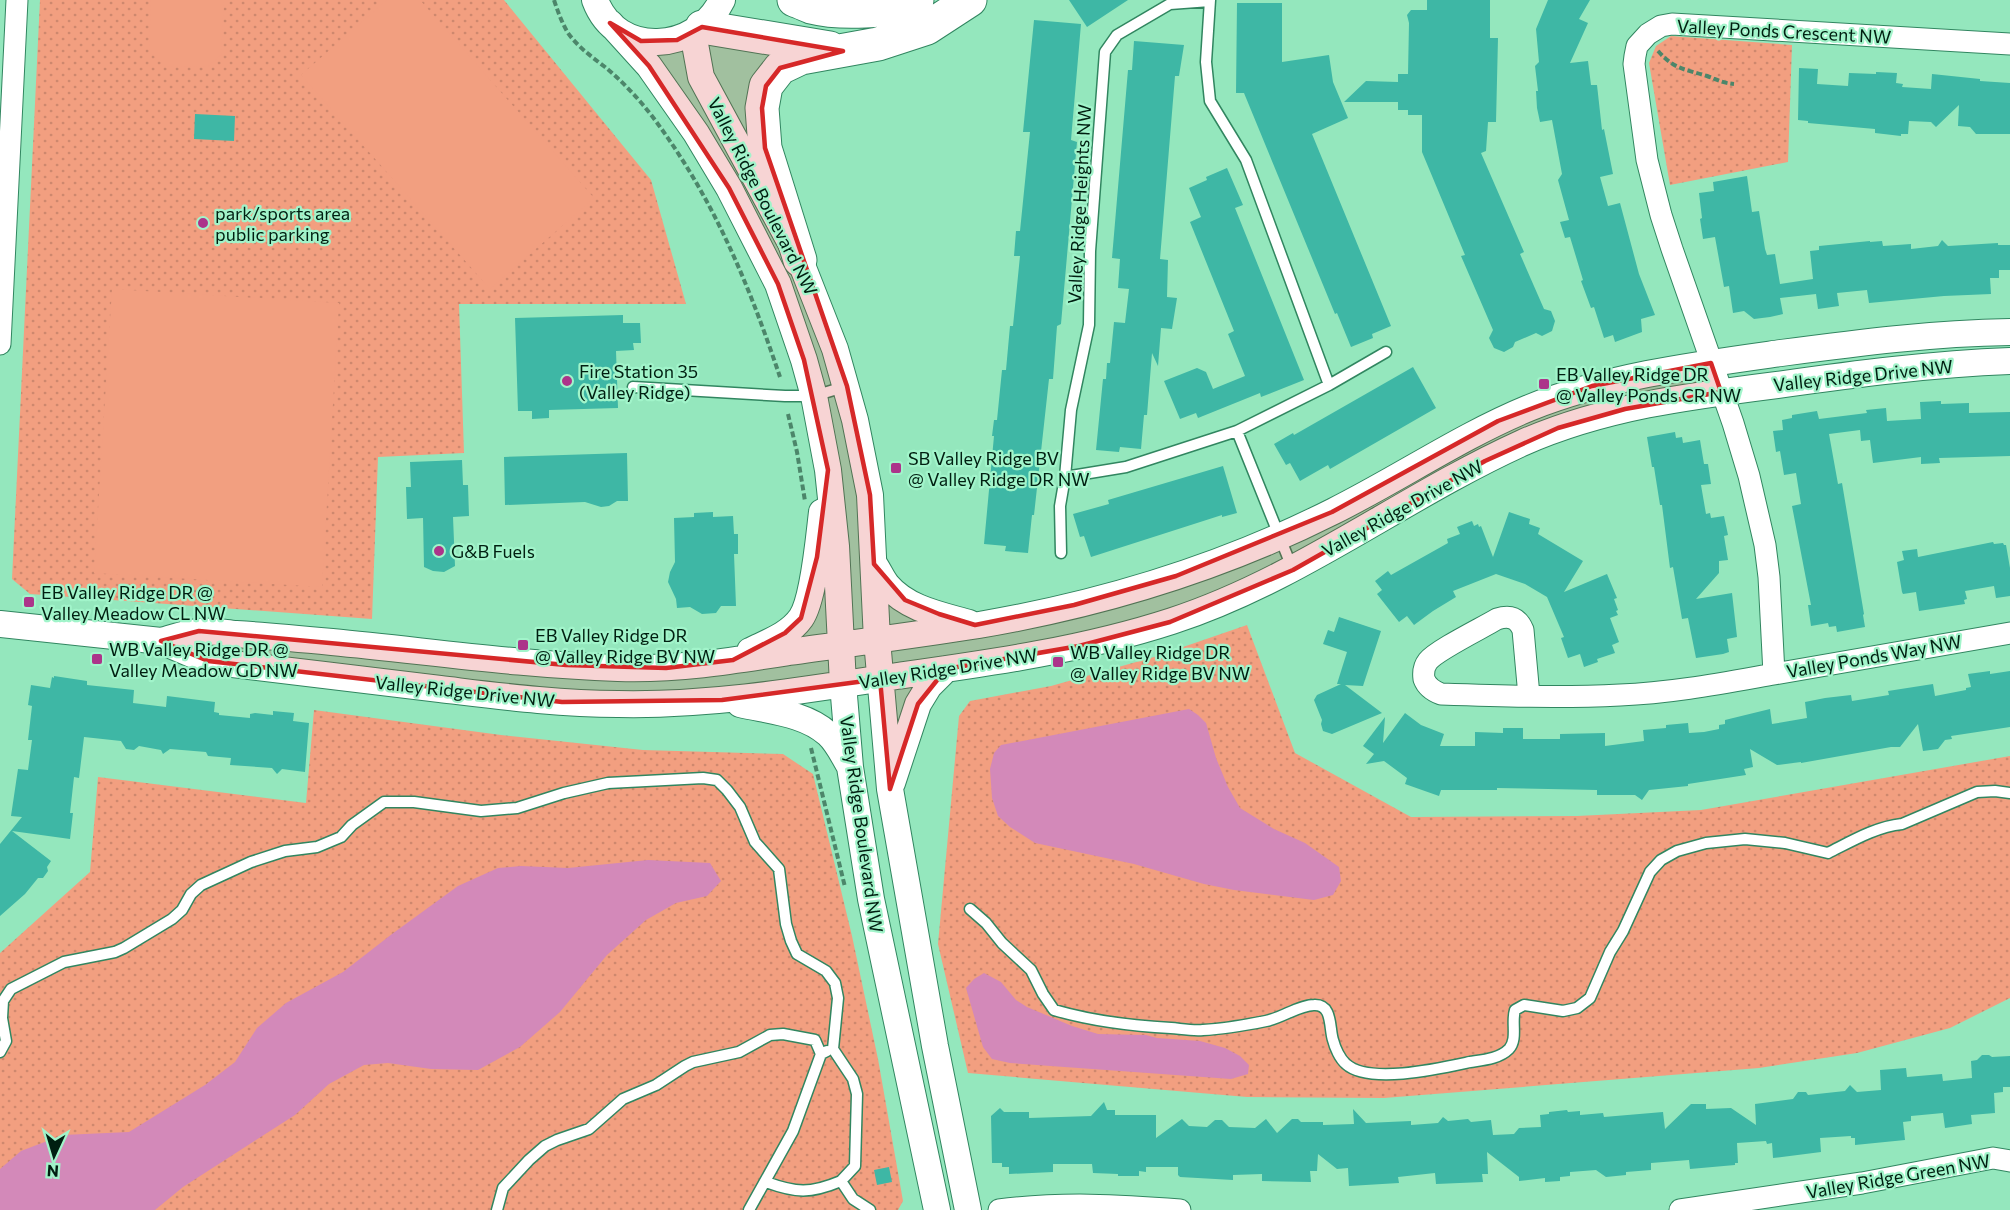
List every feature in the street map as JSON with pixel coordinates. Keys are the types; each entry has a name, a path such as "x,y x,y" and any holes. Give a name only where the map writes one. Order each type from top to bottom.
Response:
{"highway":[{"path":"794,0 812,7 847,11 889,8 908,5 917,0"},
{"path":"800,260 765,148 762,108 766,86 780,68 801,58 878,44 927,28 970,0"},
{"path":"698,30 843,51"}],"street":[{"path":"0,344 6,116 17,0"},
{"name":"Valley Ridge Boulevard NW","path":"595,0 597,7 610,23 649,66 696,133 729,188 778,284 804,360 814,396 828,470 836,546 850,767 871,899 937,1210"},
{"path":"610,23 624,34 641,41 677,40 698,30 713,16 722,0"},
{"name":"Valley Ponds Crescent NW","path":"1721,392 1661,215 1647,160 1634,64 1637,46 1642,39 1661,26 1672,24 2010,44"},
{"name":"Valley Ridge Boulevard NW","path":"698,30 700,70 705,86 800,260 831,339 847,386 855,420 870,495 877,640 890,789 935,1046 968,1210"},
{"name":"Valley Ridge Drive NW","path":"161,641 199,631 614,668 666,669 1025,617 1142,588 1221,561 1279,537 1359,498 1471,434 1531,408 1592,386 1711,363 1920,336 2010,332"},
{"name":"Valley Ridge Drive NW","path":"0,624 161,641 208,661 518,698 619,704 722,700 880,679 1079,646 1170,622 1249,591 1293,570 1485,461 1540,435 1599,415 1721,392 1877,371 2010,362"},
{"name":"Valley Ponds Way NW","path":"1721,392 1749,476 1765,545 1774,674 2010,633"},
{"path":"733,660 785,633 801,618 808,604 817,557 828,470"},
{"path":"874,564 887,585 905,600 975,625"},
{"path":"1529,696 1523,630 1520,622 1515,618 1497,619 1429,659 1424,670 1424,676 1430,688 1441,694 1529,696 1650,693 1774,674"},
{"path":"890,789 918,704 929,686 946,669"},
{"path":"722,700 793,716 809,722 828,734 850,767"},
{"name":"Valley Ridge Green NW","path":"1680,1210 1862,1183 1993,1158 2010,1161"},
{"path":"999,1210 1074,1204 1112,1204 1180,1210"}],"lane":[{"name":"Valley Ridge Heights NW","path":"1061,553 1060,506 1071,410 1089,325 1090,251 1105,52 1117,35 1170,4 1210,0 1206,62 1210,101 1246,160 1329,384"},
{"path":"1065,477 1126,467 1237,431 1386,352"},
{"path":"633,387 814,396 847,386"},
{"path":"1237,431 1293,570"},
{"path":"0,1052 6,1041 2,1018 3,1001 11,989 64,962 115,952 124,948 172,919 182,909 190,894 201,885 251,862 285,851 317,847 341,837 359,819 384,802 414,802 481,812 517,808 564,793 608,783 703,778 717,780 728,790 740,807 755,842 779,869 786,924 790,941 797,954 826,971 835,983 838,998 833,1049 853,1079 857,1094 855,1166 841,1181 799,1192 766,1182"},
{"path":"970,909 1031,970 1054,1010 1126,1024 1201,1030 1267,1021 1312,1004 1320,1005 1327,1011 1333,1040 1342,1061 1347,1065 1355,1070 1368,1073 1412,1073 1489,1059 1502,1054 1509,1048 1514,1036 1512,1017 1515,1010 1524,1005 1551,1011 1563,1011 1577,1008 1590,998 1650,872 1661,860 1677,851 1706,843 1745,839 1785,843 1828,853 1865,834 1890,825 1902,824 1977,792 2010,793"},
{"path":"497,1210 503,1188 545,1146 589,1129 623,1099 656,1085 693,1062 739,1052 770,1035 783,1034 814,1040 820,1054 793,1131 749,1210"},
{"path":"820,1054 833,1049"},
{"path":"841,1181 853,1199 870,1210"}],"path":[{"path":"554,0 560,19 570,35 588,55 605,67 634,94 682,159 725,234 757,310 780,377"},
{"path":"1656,49 1664,58 1690,73 1704,75 1721,83 1734,84"}],"highlighted area":[{"path":"610,23 641,41 677,40 702,27 843,51 780,68 766,86 762,108 765,148 847,386 870,495 874,564 905,600 939,614 975,625 1074,605 1176,576 1332,512 1498,421 1592,386 1711,363 1721,392 1625,409 1558,428 1485,461 1293,570 1170,622 1079,646 946,669 918,704 890,789 880,679 722,700 562,702 208,661 161,641 199,631 566,665 666,668 733,660 785,633 801,618 817,557 828,470 804,360 778,284 729,188 649,66"}],"shaded area":[{"path":"40,0 504,0 651,180 686,304 459,304 464,453 378,457 372,619 30,594 12,579"},
{"path":"151,0 224,0 221,55 207,67 165,66 149,51"},
{"path":"387,0 420,0 594,198 490,289 301,75"},
{"path":"1671,36 1792,45 1788,162 1670,185 1649,63 1656,46"},
{"path":"112,289 339,303 322,587 94,573"},
{"path":"1247,625 1295,753 1411,817 1577,816 1701,810 2010,756 2010,998 1950,1028 1857,1053 1759,1068 1384,1098 1247,1097 968,1073 938,944 959,716 970,701 1051,686 1154,657"},
{"path":"1189,709 1206,723 1216,758 1240,808 1274,829 1305,843 1339,867 1341,881 1333,895 1314,900 1204,884 1134,864 1035,843 1010,827 998,816 992,798 990,769 994,753 1001,745"},
{"path":"314,710 501,735 643,750 783,754 813,774 852,936 878,1059 903,1201 898,1210 0,1210 0,953 90,872 98,777 306,803"},
{"path":"648,860 710,863 721,881 707,896 676,903 646,920 607,955 560,1012 520,1047 478,1070 431,1069 388,1063 364,1065 329,1084 295,1115 183,1187 155,1210 0,1210 0,1169 21,1151 63,1135 129,1132 205,1085 235,1062 257,1028 286,1003 343,972 458,886 498,868 521,866 568,868"},
{"path":"984,973 1001,982 1016,1000 1027,1007 1072,1026 1098,1034 1146,1035 1200,1041 1225,1048 1240,1056 1249,1065 1248,1074 1231,1079 1010,1063 992,1059 983,1047 966,988"}],"building":[{"path":"1069,0 1128,0 1087,27"},
{"path":"1427,0 1490,0 1490,38 1498,38 1496,122 1488,122 1486,151 1481,153 1524,252 1520,254 1544,309 1551,311 1555,321 1552,331 1542,336 1536,333 1515,342 1513,347 1504,352 1494,348 1489,338 1493,330 1461,256 1465,255 1422,152 1422,115 1408,115 1408,110 1398,110 1398,102 1344,102 1366,81 1398,82 1398,74 1408,74 1409,23 1407,15 1411,10 1427,10"},
{"path":"1548,0 1590,0 1579,19 1588,23 1570,63 1588,61 1591,85 1597,85 1602,130 1604,129 1613,174 1600,177 1608,206 1620,203 1639,274 1655,315 1641,319 1642,332 1615,342 1613,335 1604,338 1594,307 1591,308 1581,281 1583,280 1570,237 1565,238 1560,222 1569,220 1558,180 1562,174 1552,120 1540,122 1537,108 1536,91 1538,91 1535,66 1539,62 1536,29"},
{"path":"1237,3 1282,3 1282,62 1329,55 1333,82 1348,118 1312,134 1391,326 1372,334 1373,338 1351,347 1337,313 1335,314 1244,93 1236,93"},
{"path":"1034,20 1081,24 1071,140 1077,142 1061,324 1057,326 1053,379 1049,379 1028,553 1005,551 1006,546 984,544 994,420 997,420 1002,370 1006,370 1010,326 1013,326 1020,256 1014,256 1016,231 1020,231 1030,132 1023,132"},
{"path":"1134,41 1184,45 1179,76 1175,76 1160,259 1168,260 1167,297 1177,298 1172,329 1161,328 1158,366 1152,353 1147,415 1144,415 1141,449 1120,447 1119,452 1096,450 1103,379 1106,379 1107,363 1110,363 1114,322 1125,323 1129,289 1118,288 1120,259 1112,258 1128,70 1132,70"},
{"path":"1799,68 1818,69 1817,84 1848,86 1849,73 1876,74 1876,72 1897,73 1896,83 1903,84 1902,87 1931,89 1932,74 2010,83 2010,134 1976,134 1970,127 1958,126 1959,105 1936,127 1931,122 1909,121 1908,134 1901,134 1901,136 1875,133 1875,129 1808,123 1808,121 1798,120"},
{"path":"195,114 235,116 234,141 194,139"},
{"path":"1227,168 1243,205 1235,208 1304,380 1261,397 1260,393 1198,418 1196,413 1180,419 1164,381 1197,368 1206,372 1213,389 1245,376 1228,334 1234,331 1190,222 1201,217 1189,188 1207,180 1206,177"},
{"path":"1747,176 1752,212 1759,211 1765,249 1767,255 1775,254 1780,284 1813,279 1810,251 1819,250 1819,246 1870,241 1882,241 1883,246 1911,244 1911,249 1938,246 1942,240 1948,246 1998,243 1998,245 2010,245 2010,270 1999,270 1999,278 1990,278 1991,294 1869,303 1867,290 1837,293 1839,306 1818,309 1816,294 1780,298 1783,314 1770,317 1754,319 1744,311 1733,313 1729,286 1724,287 1715,237 1703,239 1699,193 1714,191 1713,182"},
{"name":"Fire Station 35 (Valley Ridge)","path":"623,315 623,323 640,323 641,343 633,343 634,350 616,351 618,408 549,410 549,418 532,419 532,411 518,411 515,318"},
{"path":"1413,367 1436,408 1330,469 1328,465 1300,481 1290,463 1286,465 1274,444 1293,433 1294,435"},
{"path":"1941,401 1941,404 1969,403 1969,413 2010,412 2010,456 1939,458 1940,463 1921,464 1921,457 1873,463 1870,440 1861,441 1860,430 1829,434 1838,484 1842,483 1865,627 1837,632 1836,626 1829,627 1828,623 1811,626 1808,605 1811,605 1792,506 1801,504 1796,473 1784,475 1780,451 1776,452 1773,431 1783,430 1782,420 1792,418 1792,415 1817,411 1819,419 1867,413 1866,410 1886,408 1887,421 1921,419 1920,402"},
{"path":"1675,432 1676,438 1682,437 1683,443 1700,440 1704,464 1708,464 1711,484 1701,485 1706,514 1710,513 1711,518 1724,516 1728,535 1724,536 1728,560 1719,561 1719,573 1696,599 1732,593 1737,637 1727,639 1729,652 1723,654 1696,658 1688,618 1682,619 1673,567 1670,568 1662,505 1660,505 1647,437"},
{"path":"627,453 628,501 617,501 609,506 601,507 585,502 505,505 504,457"},
{"path":"462,460 463,485 468,485 469,516 453,517 455,566 444,572 433,571 424,567 423,518 407,519 406,487 411,487 410,462"},
{"path":"1223,466 1237,513 1222,517 1222,515 1091,557 1084,536 1080,537 1073,514 1109,504 1108,500"},
{"path":"713,512 713,517 733,516 734,534 738,534 738,554 734,554 736,606 721,606 716,613 702,614 690,607 677,608 676,599 668,582 675,562 674,518 694,517 694,513"},
{"path":"1509,512 1530,519 1529,524 1540,528 1538,534 1583,561 1564,592 1607,574 1617,598 1614,599 1618,615 1610,618 1619,642 1612,645 1615,653 1597,659 1598,662 1584,667 1580,654 1568,658 1561,638 1564,637 1547,597 1525,584 1496,574 1453,591 1456,597 1414,625 1407,616 1399,622 1377,594 1382,590 1375,581 1388,571 1391,575 1448,543 1447,539 1460,534 1457,527 1472,521 1474,526 1478,524 1479,527 1481,526 1493,557"},
{"path":"1993,542 2006,545 2010,568 2010,596 1996,598 1994,586 1965,591 1967,599 1964,600 1965,604 1919,611 1916,592 1903,594 1897,562 1904,560 1902,551 1917,549 1918,557"},
{"path":"1339,617 1381,631 1363,686 1345,685 1382,713 1332,734 1323,731 1322,720 1314,700 1317,695 1341,684 1337,684 1347,652 1323,644 1328,630 1334,632"},
{"path":"1990,671 1990,674 2010,671 2010,727 1951,736 1952,739 1945,740 1938,749 1923,751 1918,724 1900,747 1801,763 1777,765 1750,749 1753,767 1744,769 1746,775 1688,784 1688,786 1649,790 1642,800 1635,795 1597,795 1597,790 1497,788 1497,790 1441,790 1439,796 1405,784 1407,778 1384,761 1366,764 1374,754 1363,746 1385,717 1383,743 1405,713 1421,725 1444,734 1440,746 1475,746 1475,732 1503,733 1503,728 1523,728 1523,739 1560,739 1560,734 1605,733 1605,746 1644,741 1643,730 1666,728 1666,725 1688,723 1689,733 1719,729 1719,725 1725,724 1725,720 1770,709 1772,724 1807,718 1805,702 1825,698 1851,695 1852,701 1889,695 1888,691 1933,684 1935,696 1966,690 1971,687 1968,674"},
{"path":"54,676 87,681 87,685 134,690 133,703 166,707 167,696 215,702 214,712 219,715 250,718 250,714 255,713 273,715 273,711 294,713 293,721 309,723 305,772 282,769 277,774 272,768 230,765 231,758 208,756 206,752 170,749 163,754 161,750 139,746 134,750 126,749 121,741 84,737 79,778 74,777 70,839 12,831 51,861 43,878 38,878 25,894 0,916 0,844 22,817 11,816 18,769 28,770 32,740 28,740 32,706 28,705 31,685 50,688"},
{"path":"1982,1055 2010,1056 2010,1087 2003,1087 2003,1092 1994,1093 1995,1113 1971,1115 1972,1124 1945,1128 1943,1113 1911,1116 1911,1121 1903,1122 1905,1140 1855,1145 1855,1138 1851,1136 1820,1138 1821,1152 1773,1158 1772,1143 1767,1144 1766,1141 1737,1143 1738,1163 1735,1165 1690,1169 1689,1160 1651,1163 1651,1170 1626,1172 1626,1175 1606,1177 1596,1170 1570,1172 1570,1176 1560,1177 1560,1181 1545,1182 1545,1178 1519,1181 1519,1177 1487,1152 1488,1174 1482,1174 1483,1182 1436,1184 1435,1173 1398,1177 1399,1183 1349,1186 1348,1168 1337,1169 1318,1154 1317,1171 1310,1171 1311,1182 1262,1181 1262,1174 1233,1175 1233,1180 1180,1177 1178,1167 1146,1167 1146,1172 1139,1171 1139,1176 1118,1176 1118,1174 1093,1173 1092,1164 1053,1164 1053,1172 1009,1174 1009,1167 1002,1167 1002,1163 992,1163 991,1116 1000,1108 1004,1112 1029,1112 1029,1118 1091,1116 1104,1102 1107,1110 1115,1110 1115,1115 1156,1115 1156,1138 1182,1119 1189,1126 1207,1127 1215,1120 1222,1120 1229,1127 1255,1128 1266,1119 1277,1133 1292,1119 1298,1119 1301,1122 1323,1122 1323,1125 1354,1124 1353,1109 1366,1123 1411,1121 1411,1125 1438,1123 1443,1117 1448,1121 1491,1120 1493,1135 1514,1134 1519,1128 1541,1127 1540,1115 1567,1110 1568,1112 1580,1111 1580,1115 1603,1113 1604,1117 1663,1112 1665,1129 1691,1104 1706,1104 1706,1109 1731,1108 1756,1125 1755,1104 1793,1099 1798,1092 1806,1092 1808,1095 1845,1091 1850,1085 1857,1092 1881,1090 1880,1070 1906,1068 1907,1077 1942,1074 1943,1081 1972,1078 1971,1061 1977,1060"},
{"path":"889,1167 892,1182 877,1185 874,1170"}],"place":[{"name":"park/sports area public parking","path":"203,223"},
{"name":"Fire Station 35 (Valley Ridge)","path":"567,381"},
{"name":"EB Valley Ridge DR @ Valley Ponds CR NW","path":"1544,384"},
{"name":"SB Valley Ridge BV @ Valley Ridge DR NW","path":"896,468"},
{"name":"G&B Fuels","path":"439,551"},
{"name":"EB Valley Ridge DR @ Valley Meadow CL NW","path":"29,602"},
{"name":"EB Valley Ridge DR @ Valley Ridge BV NW","path":"523,645"},
{"name":"WB Valley Ridge DR @ Valley Meadow GD NW","path":"97,659"},
{"name":"WB Valley Ridge DR @ Valley Ridge BV NW","path":"1058,662"}]}
